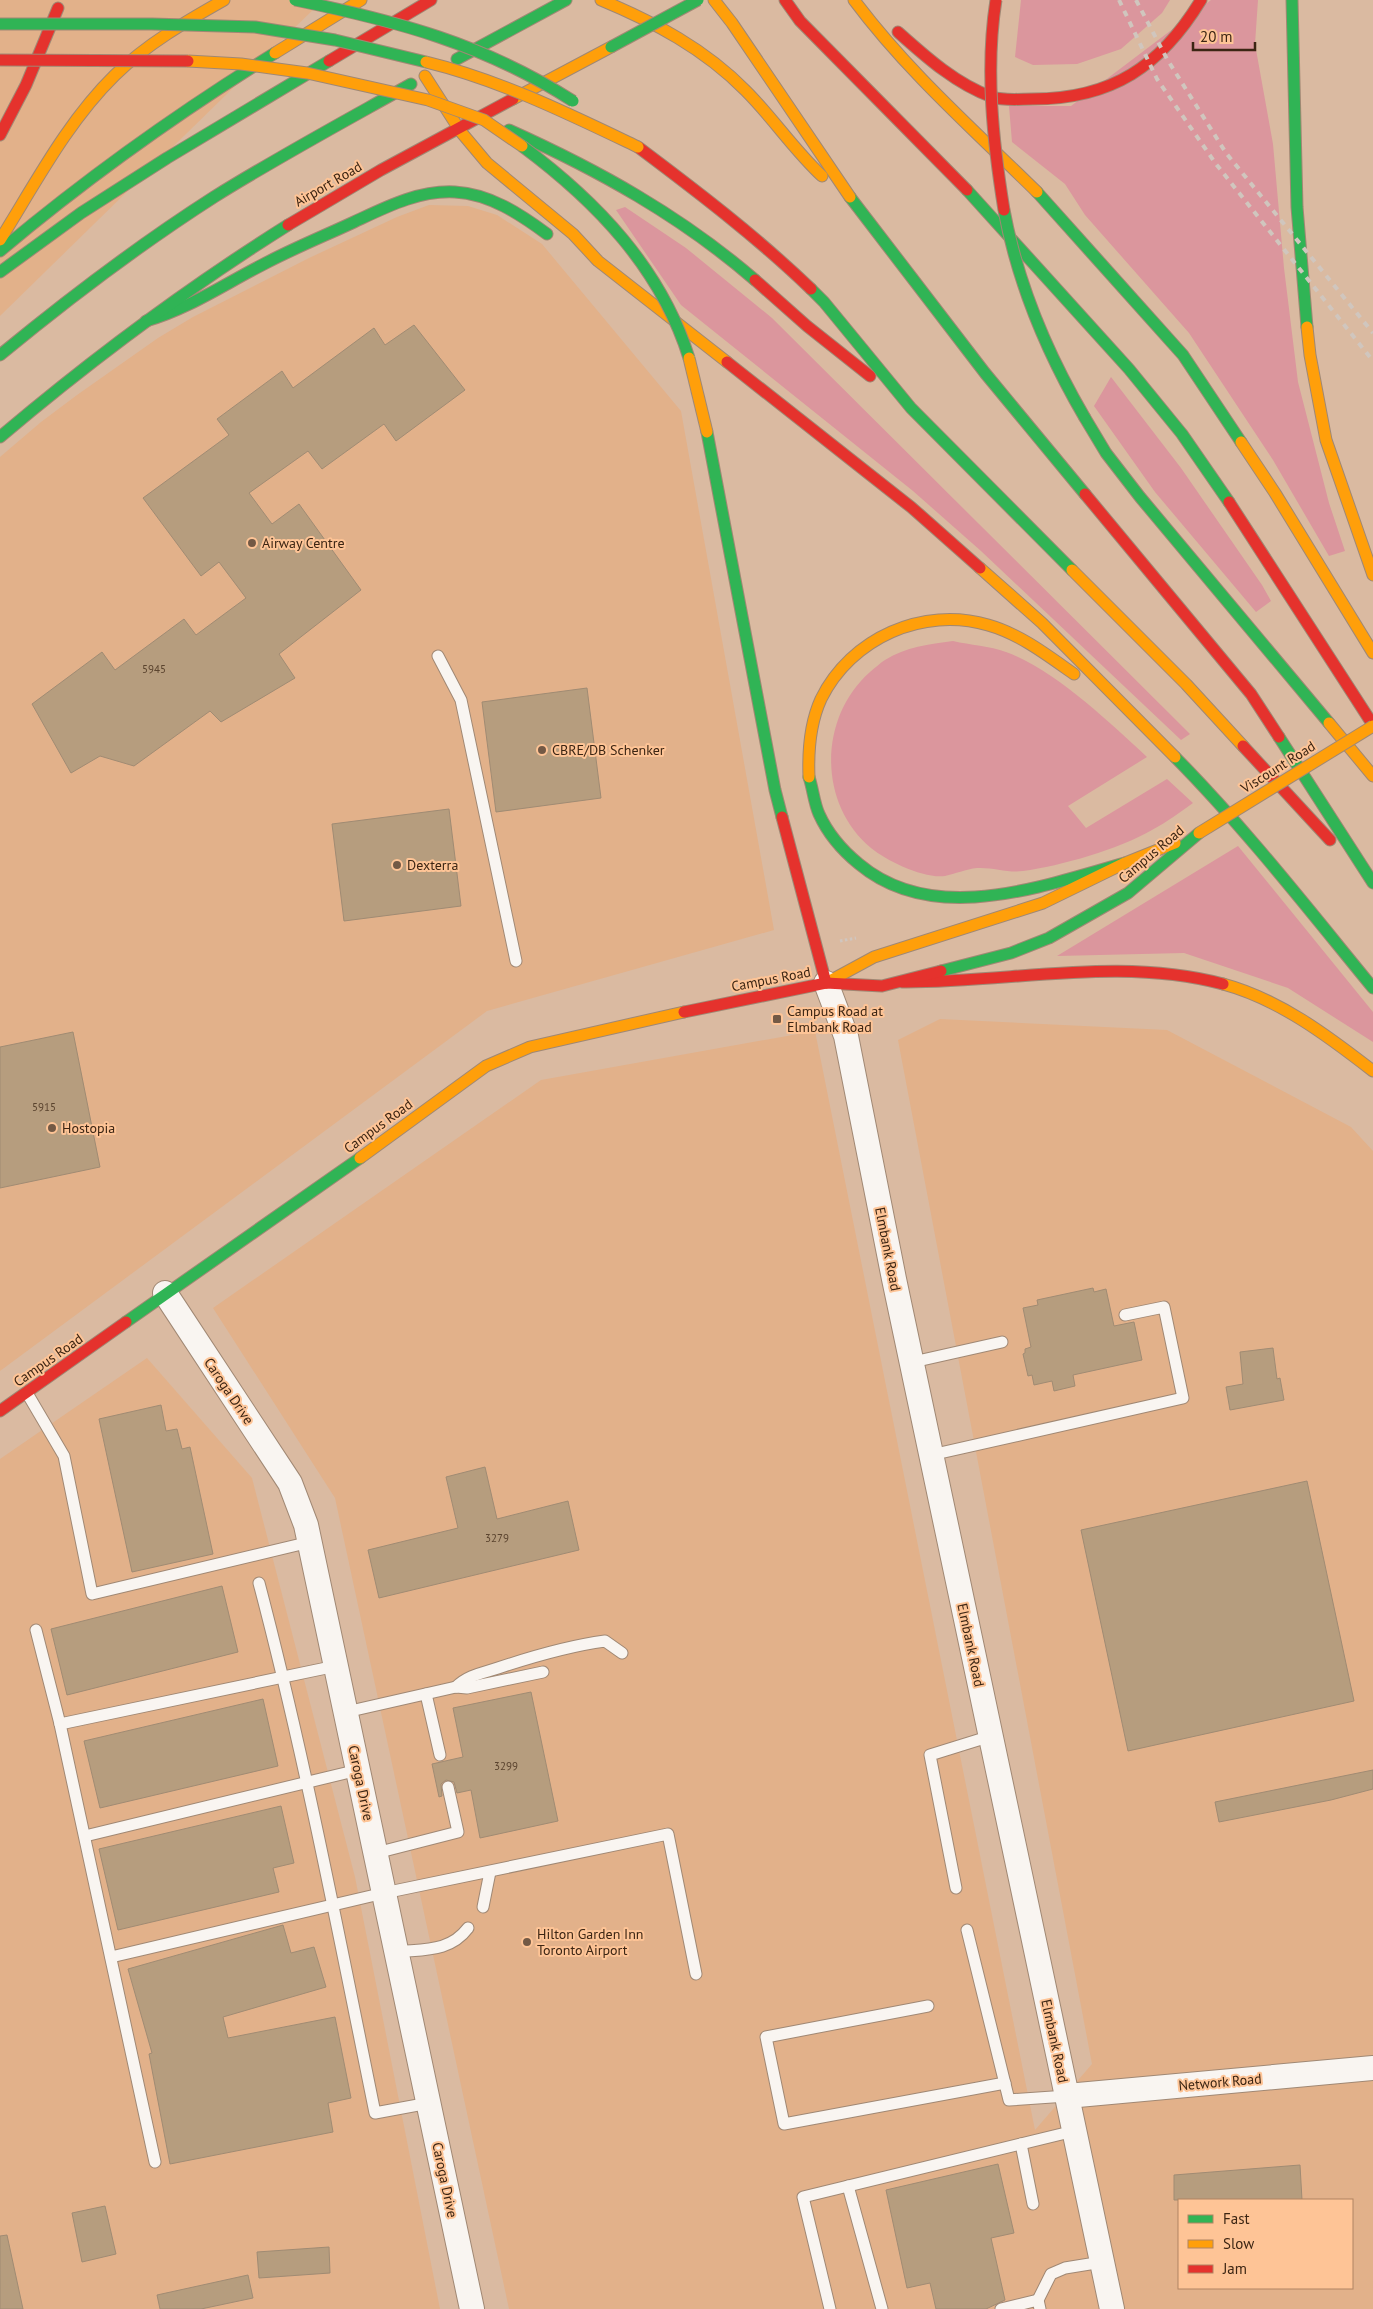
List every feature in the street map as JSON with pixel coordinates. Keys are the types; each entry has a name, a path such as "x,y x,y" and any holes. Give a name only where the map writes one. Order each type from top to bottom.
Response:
{"main road":[{"path":"32,36 66,0"},
{"path":"3,236 77,118 114,75 167,32 224,0"},
{"path":"295,0 366,15 430,32 498,59 550,85 638,147 730,216 777,256 824,302 911,408 1186,684 1373,887"},
{"path":"0,251 86,181 147,135 258,62 361,0"},
{"path":"0,272 80,213 167,158 431,0"},
{"path":"0,355 94,280 212,198 328,129 566,0"},
{"path":"602,0 678,39 735,79"},
{"name":"Airport Road","path":"0,436 94,359 146,321 199,283 306,214 458,128 698,0"},
{"path":"714,0 732,23 860,210 985,373 1251,694 1373,884"},
{"path":"785,0 800,21 981,204 1129,369 1182,434 1268,559 1373,726"},
{"path":"854,0 878,32 911,68 1054,210 1183,355 1275,493 1373,653"},
{"path":"862,0 938,65 961,80 993,98 1038,100 1082,96 1126,79 1164,52 1185,28 1201,0"},
{"path":"996,0 992,26 992,110 998,174 1008,228 1029,302 1043,338 1106,453 1140,497 1373,776"},
{"path":"1281,0 1293,65"},
{"path":"1292,0 1297,207 1302,280 1316,396 1326,440 1373,575"},
{"path":"654,7 683,26 735,79 806,162 860,210"},
{"path":"0,135 26,85 58,8"},
{"path":"0,24 152,24 255,27 335,40 466,73 547,104 638,147"},
{"path":"0,71 19,50"},
{"path":"0,60 163,60 220,62 285,69 341,78 407,95 483,120 574,160 664,211 726,255 807,326 911,408"},
{"path":"425,76 458,128 486,162 584,242 598,261 912,507 1042,624 1201,783 1264,855 1373,988"},
{"path":"483,120 560,175 611,224 657,284 684,344 700,396 775,790 826,983"},
{"path":"146,321 168,316 261,266 390,205 426,192 456,192 480,196 528,220 559,243"},
{"path":"575,254 598,261"},
{"path":"1124,707 1034,646 998,628 963,621 926,622 890,631 873,640 839,668 819,701 809,743 808,760 812,793 829,834 856,864 884,883 902,891 922,895 990,897 1125,863"},
{"name":"Viscount Road","path":"1199,833 1373,726"},
{"name":"Campus Road","path":"826,983 874,957 1043,903 1125,863 1199,833"},
{"name":"Campus Road","path":"0,1412 164,1293 372,1150 486,1066 540,1045 680,1012 826,983 882,986 1011,953 1048,938 1128,893 1199,833"},
{"path":"902,982 937,984 1120,972 1177,974 1206,979 1268,1001 1296,1017 1373,1071"}],"street":[{"name":"Elmbank Road","path":"826,983 846,1036 894,1279 1112,2309"},
{"name":"Caroga Drive","path":"164,1293 290,1482 306,1525 472,2309"},
{"name":"Network Road","path":"1067,2096 1373,2068"}],"lane":[{"path":"774,0 800,21"},
{"path":"438,656 461,700 516,961"},
{"path":"931,1455 1183,1398 1164,1307 1125,1315"},
{"path":"913,1362 1002,1342"},
{"path":"27,1393 64,1456 92,1594 310,1542"},
{"path":"259,1584 284,1677 375,2113 429,2103"},
{"path":"36,1630 60,1724 155,2162"},
{"path":"456,1687 464,1679 502,1666 574,1646 605,1641 622,1653"},
{"path":"60,1724 336,1666"},
{"path":"502,1666 506,1679"},
{"path":"346,1712 456,1687 467,1688 543,1672"},
{"path":"426,1694 440,1755"},
{"path":"956,1888 930,1754 991,1736"},
{"path":"85,1836 358,1770"},
{"path":"376,1853 458,1832 448,1787"},
{"path":"111,1957 384,1893 668,1834 696,1974"},
{"path":"484,1907 490,1872"},
{"path":"397,1952 440,1948 459,1939 468,1928"},
{"path":"967,1930 1009,2100 1067,2096"},
{"path":"928,2006 766,2037 784,2124 1005,2083"},
{"path":"830,2309 802,2197 1074,2131"},
{"path":"1021,2144 1033,2204"},
{"path":"848,2186 882,2309"},
{"path":"1001,2309 1039,2304 1051,2274 1065,2268 1102,2262"}],"path":[{"path":"835,942 860,937"}],"shaded area":[{"path":"0,0 323,0 0,316"},
{"path":"1021,0 1170,0 1162,13 1121,49 1077,64 1033,65 1015,57"},
{"path":"1211,0 1258,0 1255,44 1273,144 1284,268 1298,382 1329,503 1345,551 1329,556 1273,460 1189,333 1085,215 1065,184 1012,142 1009,106 1071,106"},
{"path":"429,205 468,206 497,215 542,244 681,411 774,930 487,1011 0,1371 0,457 41,422 77,395 158,338 193,317 309,258 397,217"},
{"path":"625,207 686,248 772,318 1190,734 1181,740 981,551 913,491 681,305 616,210"},
{"path":"1111,377 1181,468 1262,585 1271,601 1256,612 1155,492 1094,406"},
{"path":"953,641 993,648 1025,660 1081,698 1147,757 1068,806 1086,828 1167,779 1193,803 1158,827 1123,844 1072,861 1038,869 1012,871 977,868 945,876 936,876 906,868 878,853 853,829 841,808 834,784 831,760 834,736 841,712 853,691 870,672 885,660 909,649"},
{"path":"1238,846 1373,1012 1373,1042 1288,988 1184,953 1057,956"},
{"path":"940,1019 1167,1030 1351,1127 1373,1151 1373,2309 509,2309 335,1498 213,1308 541,1080 815,1031 1035,2130 1092,2064 898,1040"},
{"path":"147,1358 252,1478 355,1877 440,2309 0,2309 0,1459"}],"building":[{"name":"Airway Centre","path":"414,325 465,390 396,441 384,424 322,469 308,451 249,493 272,524 299,504 361,590 279,654 295,678 221,722 210,711 134,766 100,756 71,773 32,704 102,652 115,670 184,619 196,635 246,598 219,562 201,576 143,498 229,435 217,419 282,371 293,388 374,328 385,345"},
{"name":"CBRE/DB Schenker","path":"587,688 601,798 496,812 482,702"},
{"name":"Dexterra","path":"449,809 461,906 344,921 332,824"},
{"path":"73,1032 100,1167 0,1188 0,1047"},
{"path":"1093,1288 1094,1292 1106,1289 1114,1326 1134,1322 1142,1360 1073,1375 1075,1386 1054,1391 1052,1381 1034,1385 1032,1375 1028,1376 1023,1354 1025,1349 1031,1347 1023,1308 1038,1305 1037,1300"},
{"path":"1273,1348 1277,1379 1280,1378 1284,1400 1230,1410 1226,1387 1243,1384 1240,1352"},
{"path":"161,1405 166,1431 177,1429 182,1449 190,1447 213,1554 132,1572 99,1419"},
{"path":"485,1467 497,1519 568,1501 579,1550 379,1598 368,1550 458,1528 446,1477"},
{"path":"1307,1481 1354,1701 1128,1751 1081,1530"},
{"path":"222,1586 238,1652 67,1695 51,1629"},
{"path":"531,1692 558,1821 480,1838 471,1790 457,1793 454,1782 446,1780 441,1784 442,1796 439,1797 432,1764 463,1757 453,1708"},
{"path":"263,1699 278,1766 100,1808 84,1741"},
{"path":"1373,1770 1373,1789 1331,1800 1219,1822 1215,1802"},
{"path":"281,1806 294,1863 273,1868 279,1892 118,1930 99,1849"},
{"path":"283,1925 291,1953 314,1947 326,1987 223,2017 228,2038 335,2017 351,2098 328,2103 333,2132 170,2164 149,2054 152,2053 128,1969"},
{"path":"998,2164 1014,2233 991,2238 1005,2300 986,2309 936,2309 930,2283 907,2288 886,2190"},
{"path":"1300,2165 1302,2199 1174,2200 1174,2175"},
{"path":"105,2206 116,2254 82,2262 72,2213"},
{"path":"7,2235 23,2309 0,2309 0,2236"},
{"path":"329,2247 330,2273 259,2278 257,2252"},
{"path":"248,2275 253,2298 201,2309 160,2309 157,2295"}],"railway":[{"path":"1119,0 1157,79 1216,164 1373,361"},
{"path":"1136,0 1167,59 1226,153 1373,333"}],"traffic: fast":[{"path":"295,0 369,17 439,37 506,64 540,81 573,101"},
{"path":"457,59 566,0"},
{"path":"611,47 698,0"},
{"path":"1292,0 1297,207 1307,327"},
{"path":"0,24 152,24 255,27 335,40 426,62"},
{"path":"0,251 134,147 203,99 275,53"},
{"path":"0,272 81,213 167,158 329,61"},
{"path":"0,355 104,273 186,215 262,168 411,84"},
{"path":"509,130 575,161 638,196 698,235 755,280"},
{"path":"522,146 575,190 623,239 662,295 677,325 689,358"},
{"path":"967,190 1129,369 1182,434 1229,502"},
{"path":"146,321 191,303 273,259 378,211 403,201 429,194 455,192 492,201 515,212 547,234"},
{"path":"1037,192 1183,355 1241,442"},
{"path":"850,197 985,373 1085,494"},
{"path":"1004,210 1017,265 1036,318 1058,369 1085,418"},
{"path":"0,437 69,380 140,326 213,274 288,225"},
{"path":"811,289 824,302 911,408 1072,570"},
{"path":"1085,418 1106,453 1140,497 1329,723"},
{"path":"707,432 775,790 782,817"},
{"path":"1279,737 1373,883"},
{"path":"1175,757 1252,841 1373,988"},
{"path":"809,777 819,814 831,835 847,854 889,883 921,894 954,897 989,896 1059,882 1125,863"},
{"path":"941,971 1011,953 1049,938 1128,893 1199,833"},
{"path":"126,1322 360,1158"}],"traffic: slow":[{"path":"0,240 53,154 98,93 127,64 153,43 224,0"},
{"path":"275,53 361,0"},
{"path":"601,0 659,27 714,62 756,101 802,156 822,176"},
{"path":"714,0 732,23 850,197"},
{"path":"854,0 874,26 919,76 1037,192"},
{"path":"513,99 611,47"},
{"path":"188,61 241,64 307,73 428,100 484,120 522,146"},
{"path":"426,62 454,69 507,88 560,110 638,147"},
{"path":"425,76 461,132 487,163 573,234 598,261 727,362"},
{"path":"1307,327 1310,355 1326,440 1373,575"},
{"path":"689,358 707,432"},
{"path":"1241,442 1275,493 1373,653"},
{"path":"980,568 1042,623 1175,757"},
{"path":"1072,570 1186,684 1243,746"},
{"path":"809,777 810,738 814,718 821,699 834,678 851,659 870,644 891,632 915,624 939,620 963,620 988,625 1022,639 1074,674"},
{"path":"1329,723 1373,776"},
{"path":"1199,833 1373,726"},
{"path":"826,983 874,957 1043,903 1125,863 1175,843"},
{"path":"1223,984 1264,999 1302,1020 1373,1071"},
{"path":"360,1158 486,1066 530,1047 684,1012"}],"traffic: jam":[{"path":"329,61 431,0"},
{"path":"785,0 800,21 967,190"},
{"path":"996,0 991,52 991,79 994,132 1004,210"},
{"path":"898,32 931,60 979,92 992,97 1012,100 1061,97 1087,93 1110,85 1132,74 1169,43 1186,23 1201,0"},
{"path":"0,135 26,85 58,8"},
{"path":"0,60 188,61"},
{"path":"288,225 381,170 513,99"},
{"path":"638,147 748,233 811,289"},
{"path":"755,280 807,326 870,376"},
{"path":"727,362 911,507 980,568"},
{"path":"1085,494 1251,694 1279,737"},
{"path":"1229,502 1373,725"},
{"path":"1243,746 1330,840"},
{"path":"782,817 826,983"},
{"path":"684,1012 826,983 882,986 941,971"},
{"path":"902,982 1104,971 1144,972 1183,976 1223,984"},
{"path":"0,1411 126,1322"}],"place":[{"name":"Airway Centre","path":"252,543"},
{"name":"CBRE/DB Schenker","path":"542,750"},
{"name":"Dexterra","path":"397,865"},
{"name":"Campus Road at Elmbank Road","path":"777,1019"},
{"name":"Hostopia","path":"52,1128"},
{"name":"Hilton Garden Inn Toronto Airport","path":"527,1942"}]}
